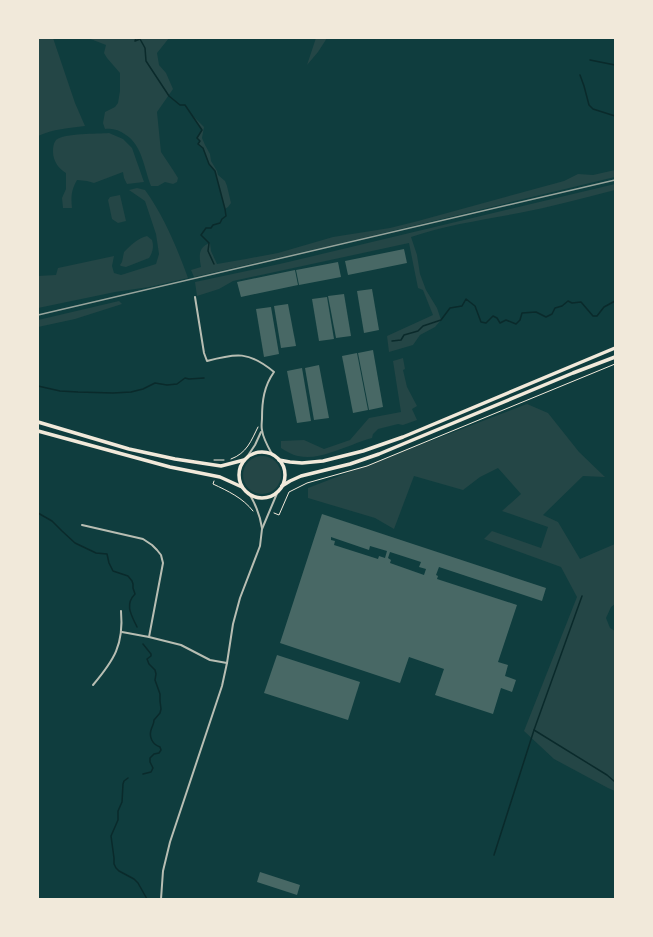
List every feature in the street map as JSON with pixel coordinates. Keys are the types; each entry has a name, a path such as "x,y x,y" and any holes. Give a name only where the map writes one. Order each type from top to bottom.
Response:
{"highway":[{"path":"279,460 297,463 310,463 324,461 370,449 403,437 615,348"},
{"path":"282,486 301,476 350,464 379,454 615,357"},
{"path":"38,422 129,449 174,459 221,466 259,452 272,454 284,466 285,470 285,479 278,491 272,496 265,498 258,498 246,492 239,480 240,467 245,458"},
{"path":"38,430 170,467 220,478 242,487"}],"street":[{"path":"195,297 204,353 207,361 225,356 242,355 259,361 274,372 266,386 263,398 262,431 265,442 272,454"},
{"path":"245,458 262,431"},
{"path":"161,899 163,872 170,842 222,686 233,624 240,598 260,546 262,529 278,491"},
{"path":"250,495 259,512 262,529"},
{"path":"82,525 143,539 152,545 161,555 163,562 161,579 149,637"},
{"path":"93,685 105,671 120,643 122,632 121,611"},
{"path":"122,632 180,645 210,660 227,663"}],"shaded area":[{"path":"38,38 53,38 75,103 85,126 55,130 38,136"},
{"path":"88,38 169,38 157,53 159,65 166,73 173,89 157,112 161,152 178,178 177,182 173,184 165,182 158,186 151,186 136,145 123,133 111,129 105,129 103,123 105,112 115,107 118,103 120,73 104,53 106,45"},
{"path":"316,38 327,38 307,65"},
{"path":"192,115 204,127 202,138 218,175 225,181 227,186 231,203 225,209 215,171 209,164 203,148 198,144 200,141 197,138 202,130"},
{"path":"109,133 123,139 132,148 144,182 127,184 123,172 94,183 77,180 72,194 72,208 63,208 62,198 66,189 66,173 59,167 54,159 53,149 56,140 66,136 81,134"},
{"path":"615,170 615,177 342,243 194,277 191,270 201,267 201,249 210,243 211,251 217,264 246,259 278,253 333,237 390,228 418,221 564,181 578,174 593,175"},
{"path":"615,184 615,190 542,208 451,226 411,237 417,255 420,274 426,290 437,308 441,320 435,327 420,335 413,345 389,352 387,336 433,315 423,290 418,288 409,243 233,281 219,289 197,296 195,282 284,263"},
{"path":"137,188 145,190 158,210 175,244 188,278 38,308 38,276 56,275 58,268 114,256 112,266 114,273 121,275 156,264 159,254 156,234 145,201 129,190"},
{"path":"120,195 126,221 118,223 112,219 108,200 110,197"},
{"path":"147,236 152,240 153,244 149,258 126,267 121,266 124,252 137,240"},
{"path":"119,301 122,304 75,319 38,327 38,320"},
{"path":"403,358 405,369 403,370 407,387 417,406 412,409 417,420 403,425 398,424 378,429 373,434 372,438 319,456 298,456 281,448 281,441 304,440 324,449 350,440 369,418 401,412 393,361"},
{"path":"527,404 548,413 579,452 605,477 583,476 543,515 558,522 580,559 615,544 615,604 611,607 606,618 610,628 615,631 615,791 554,759 524,731 577,597 561,567 484,539 492,531 541,548 548,527 502,511 521,494 498,468 480,477 463,490 414,476 394,529 375,518 308,498 308,488"},
{"path":"258,456 266,456 276,461 280,468 280,482 276,489 266,494 258,494 248,489 246,486 243,479 243,471 248,461 251,459"}],"building":[{"path":"404,249 407,263 348,275 345,261"},
{"path":"338,262 341,277 299,285 296,270"},
{"path":"295,270 298,285 241,297 237,282"},
{"path":"372,289 379,330 364,333 357,291"},
{"path":"344,294 351,336 336,338 328,296"},
{"path":"327,297 334,339 319,341 312,299"},
{"path":"288,304 296,346 281,348 274,306"},
{"path":"271,307 279,354 264,357 256,309"},
{"path":"373,350 383,407 369,410 358,353"},
{"path":"357,353 368,410 353,413 342,356"},
{"path":"319,365 329,418 314,420 305,368"},
{"path":"302,368 311,421 297,423 287,371"},
{"path":"322,514 546,588 542,601 439,567 436,575 438,576 437,579 517,605 498,662 508,665 505,676 516,680 512,692 501,688 493,714 435,695 444,669 409,657 400,683 280,643","holes":["331,537 369,550 370,546 387,551 385,558 379,556 378,559 334,545 335,541 331,540","390,552 421,562 419,567 426,569 424,575 390,563 391,560 388,558"]},
{"path":"277,655 360,682 348,720 264,693"},
{"path":"260,872 300,885 297,895 257,882"}],"waterway":[{"path":"136,38 135,41 140,39 145,48 146,61 169,96 180,105 185,105 202,130 197,138 200,141 198,144 203,148 209,164 215,171 226,216 220,223 213,225 211,228 206,228 201,235 209,243 208,251 214,264"},
{"path":"590,60 615,65"},
{"path":"580,75 589,105 593,109 615,116"},
{"path":"392,341 401,340 404,335 418,331 423,326 441,320 450,308 462,306 466,299 475,306 481,322 486,323 493,316 497,318 500,323 506,320 516,324 520,320 522,313 536,312 546,317 552,314 555,308 562,306 568,301 572,303 581,302 593,316 597,316 604,307 615,301"},
{"path":"38,386 60,391 113,393 131,392 143,389 155,383 167,385 177,384 185,378 204,378"},
{"path":"38,513 52,521 75,543 96,553 107,554 113,571 128,576 132,581 135,594 129,606 131,615 137,627"},
{"path":"494,855 534,730 582,596"},
{"path":"143,644 151,654 151,656 147,659 149,664 155,670 155,680 160,694 161,709 160,713 154,720 150,735 153,742 160,747 161,750 159,753 154,754 150,758 153,768 151,772 143,774"},
{"path":"534,730 607,775 615,782"},
{"path":"128,778 123,784 122,802 118,811 118,820 111,836 114,864 119,871 134,879 138,883 147,899"}],"railway":[{"path":"38,315 615,180"}]}
